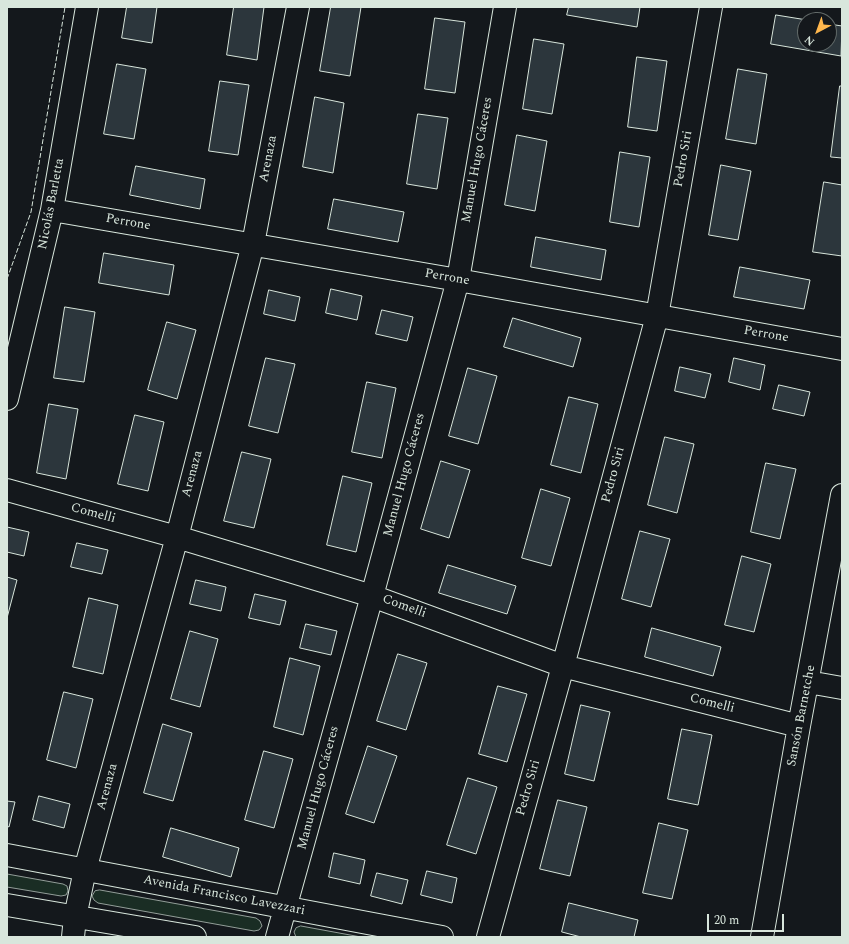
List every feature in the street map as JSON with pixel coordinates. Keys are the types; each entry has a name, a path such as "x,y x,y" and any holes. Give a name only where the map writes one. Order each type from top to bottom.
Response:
{"street":[{"name":"Nicolás Barletta","path":"7,400 52,210 87,7"},
{"name":"Arenaza","path":"74,927 85,870 177,536 253,244 298,7"},
{"name":"Manuel Hugo Cáceres","path":"277,937 458,280 505,7"},
{"name":"Pedro Siri","path":"488,937 563,666 657,316 711,7"},
{"name":"Perrone","path":"52,210 458,280 842,349"},
{"name":"Comelli","path":"7,490 177,536 372,596 563,666 799,726"},
{"name":"Sansón Barnetche","path":"762,937 842,495"},
{"path":"808,682 842,688"},
{"name":"Avenida Francisco Lavezzari","path":"7,856 442,937"},
{"path":"7,905 74,927 195,937"}],"green space":[{"path":"7,874 63,884 67,886 68,891 66,895 61,896 7,887"},
{"path":"100,890 256,918 260,921 262,926 259,930 254,931 98,903 92,896 95,891"},
{"path":"301,926 361,937 296,937 294,932 296,928"}],"building":[{"path":"127,7 157,7 152,43 122,38"},
{"path":"234,7 264,7 257,60 227,55"},
{"path":"331,7 361,7 350,76 320,71"},
{"path":"569,7 640,7 637,27 567,15"},
{"path":"776,15 797,18 797,48 771,44"},
{"path":"435,18 465,22 455,93 425,89"},
{"path":"837,25 842,26 841,56 818,52 837,52"},
{"path":"534,39 564,44 552,114 523,109"},
{"path":"637,57 667,61 657,131 628,127"},
{"path":"117,64 146,69 134,139 104,134"},
{"path":"738,69 767,74 756,144 726,139"},
{"path":"220,81 249,85 238,155 209,151"},
{"path":"840,86 842,86 842,158 831,157"},
{"path":"315,97 344,103 333,173 303,167"},
{"path":"418,114 448,118 437,189 407,184"},
{"path":"517,135 547,141 535,211 505,205"},
{"path":"620,152 650,157 639,227 610,222"},
{"path":"721,165 751,171 738,240 709,235"},
{"path":"136,166 205,179 200,209 130,195"},
{"path":"824,182 842,185 842,256 813,252"},
{"path":"334,199 404,212 398,242 328,229"},
{"path":"536,237 606,250 601,280 531,267"},
{"path":"104,253 174,265 169,295 99,283"},
{"path":"740,267 810,280 804,309 734,297"},
{"path":"331,289 362,296 357,320 326,313"},
{"path":"269,290 300,297 295,321 264,314"},
{"path":"65,307 95,312 84,382 54,378"},
{"path":"382,310 413,317 407,341 376,334"},
{"path":"513,318 581,338 573,367 504,347"},
{"path":"167,322 196,330 177,399 148,390"},
{"path":"266,358 295,364 278,433 249,426"},
{"path":"734,358 765,365 760,390 729,382"},
{"path":"680,367 711,374 705,398 675,391"},
{"path":"468,368 497,376 478,444 449,436"},
{"path":"367,382 396,388 382,458 352,452"},
{"path":"779,385 810,392 804,416 773,409"},
{"path":"569,397 598,404 581,473 551,465"},
{"path":"49,404 78,409 66,479 37,473"},
{"path":"135,415 164,422 148,491 118,484"},
{"path":"665,437 694,444 677,513 648,505"},
{"path":"242,452 271,459 254,528 224,521"},
{"path":"441,461 470,470 449,538 421,529"},
{"path":"766,463 796,469 780,539 751,532"},
{"path":"343,476 372,483 356,552 327,545"},
{"path":"541,489 570,498 551,566 522,558"},
{"path":"7,527 29,532 24,556 7,552"},
{"path":"640,531 670,539 651,607 622,599"},
{"path":"77,543 108,550 102,574 71,567"},
{"path":"742,556 771,564 754,632 725,625"},
{"path":"448,565 516,586 507,614 439,593"},
{"path":"7,577 17,580 7,618"},
{"path":"196,580 226,587 221,611 190,604"},
{"path":"255,594 286,601 280,625 249,618"},
{"path":"89,598 118,605 103,674 73,667"},
{"path":"306,624 337,631 331,655 300,648"},
{"path":"652,628 721,647 713,676 645,657"},
{"path":"190,631 218,639 200,707 171,699"},
{"path":"398,654 427,663 406,730 377,721"},
{"path":"290,658 320,666 303,735 274,727"},
{"path":"498,686 527,694 507,762 479,754"},
{"path":"64,692 93,699 76,768 47,760"},
{"path":"581,705 610,712 594,781 565,774"},
{"path":"163,724 192,733 173,801 144,793"},
{"path":"682,729 712,735 698,805 668,799"},
{"path":"368,746 397,756 374,823 346,814"},
{"path":"264,751 293,759 274,828 245,820"},
{"path":"468,778 497,787 476,854 447,845"},
{"path":"39,796 70,804 64,828 33,820"},
{"path":"558,800 587,807 570,876 540,869"},
{"path":"7,801 15,802 9,827 7,826"},
{"path":"659,823 688,830 672,899 643,893"},
{"path":"171,828 239,848 231,877 163,857"},
{"path":"334,853 365,860 360,884 329,877"},
{"path":"427,871 457,878 452,903 421,895"},
{"path":"377,873 408,880 402,904 371,896"},
{"path":"569,903 638,920 634,937 581,937 562,932"}],"fence":[{"path":"7,279 31,212 65,7"}]}
